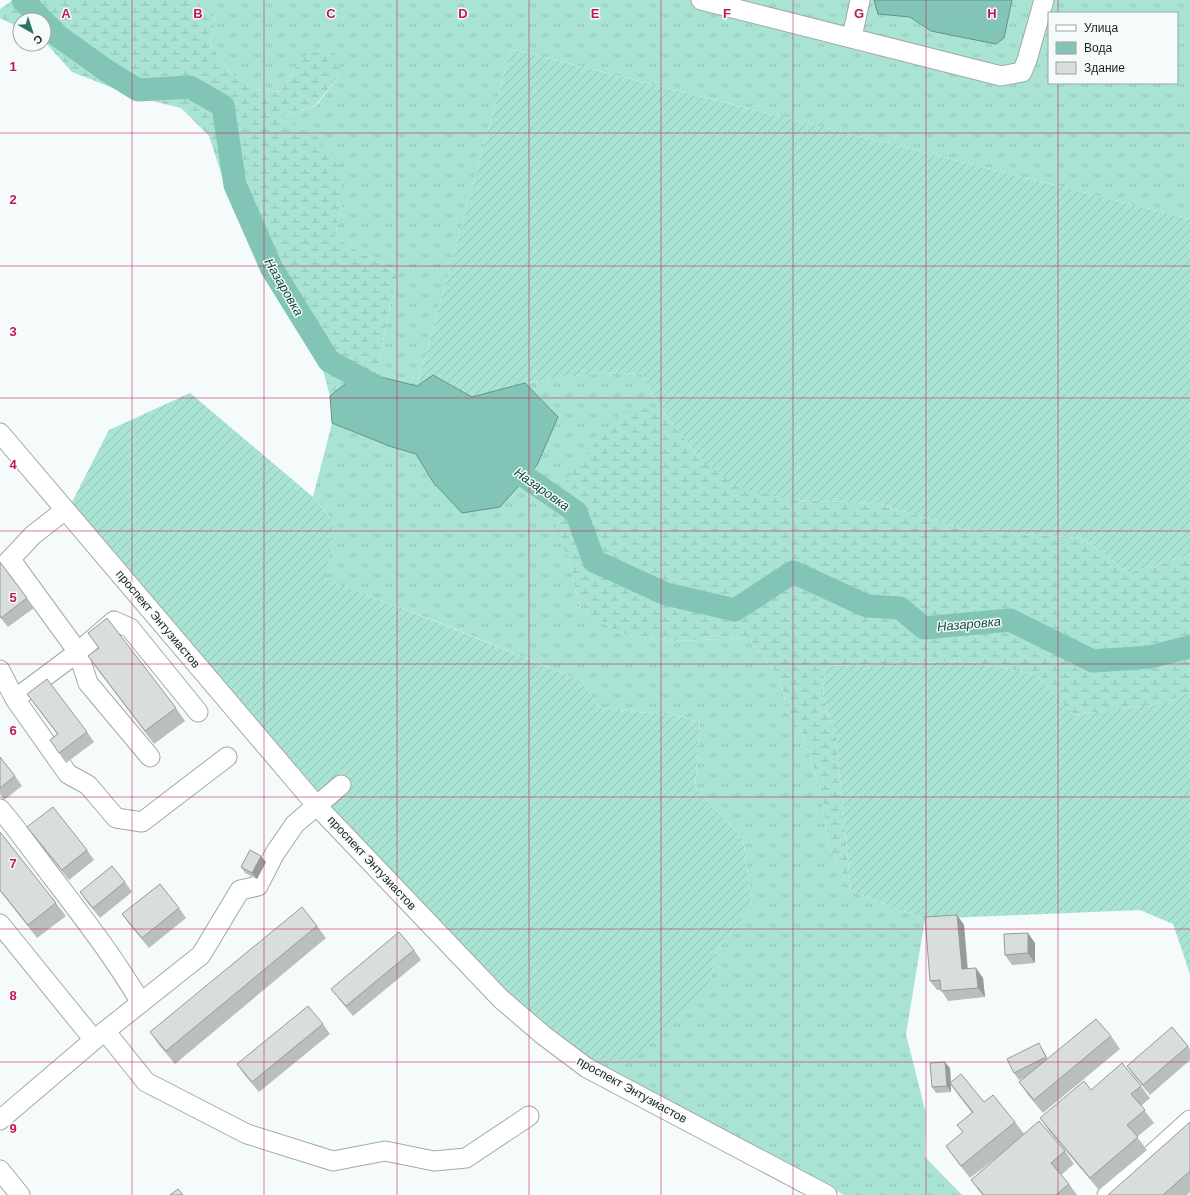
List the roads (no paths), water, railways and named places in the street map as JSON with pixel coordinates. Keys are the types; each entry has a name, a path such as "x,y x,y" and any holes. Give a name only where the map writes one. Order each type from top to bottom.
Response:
{"street":[{"path":"701,0 852,37 1000,76 1022,72 1027,60 1044,0"},
{"path":"852,37 860,0"},
{"name":"проспект Энтузиастов","path":"0,432 317,806 501,999 543,1035 588,1068 827,1195"},
{"path":"65,510 33,535 5,565 78,652 88,683 150,757"},
{"path":"14,699 78,652 114,621 130,628 198,712"},
{"path":"0,670 14,699 68,774 88,785 116,818 142,822 227,757"},
{"path":"0,1120 100,1035 201,955 240,890 258,886 275,853 295,824 341,785"},
{"path":"0,809 21,833 99,937 141,1003"},
{"path":"0,924 100,1035 146,1082 247,1134 333,1161 385,1151 434,1160 466,1158 529,1116"},
{"path":"1107,1195 1190,1120"},
{"path":"0,1170 20,1195"}],"water":[{"path":"874,0 1012,0 1004,38 996,44 931,31 910,17 878,14"},
{"path":"433,375 472,397 525,383 558,417 537,465 500,507 462,513 433,482 416,454 392,447 332,423 330,396 355,376 377,376 417,386"}],"waterway":[{"name":"Назаровка","path":"23,0 34,12"},
{"name":"Назаровка","path":"52,30 58,36 107,71 138,90 190,87 223,106 235,185 272,269 329,361 386,392"},
{"name":"Назаровка","path":"501,460 576,512 594,561 666,594 735,610 793,572 867,606 900,608 924,628 1010,620 1093,661 1150,657 1190,647"}]}
